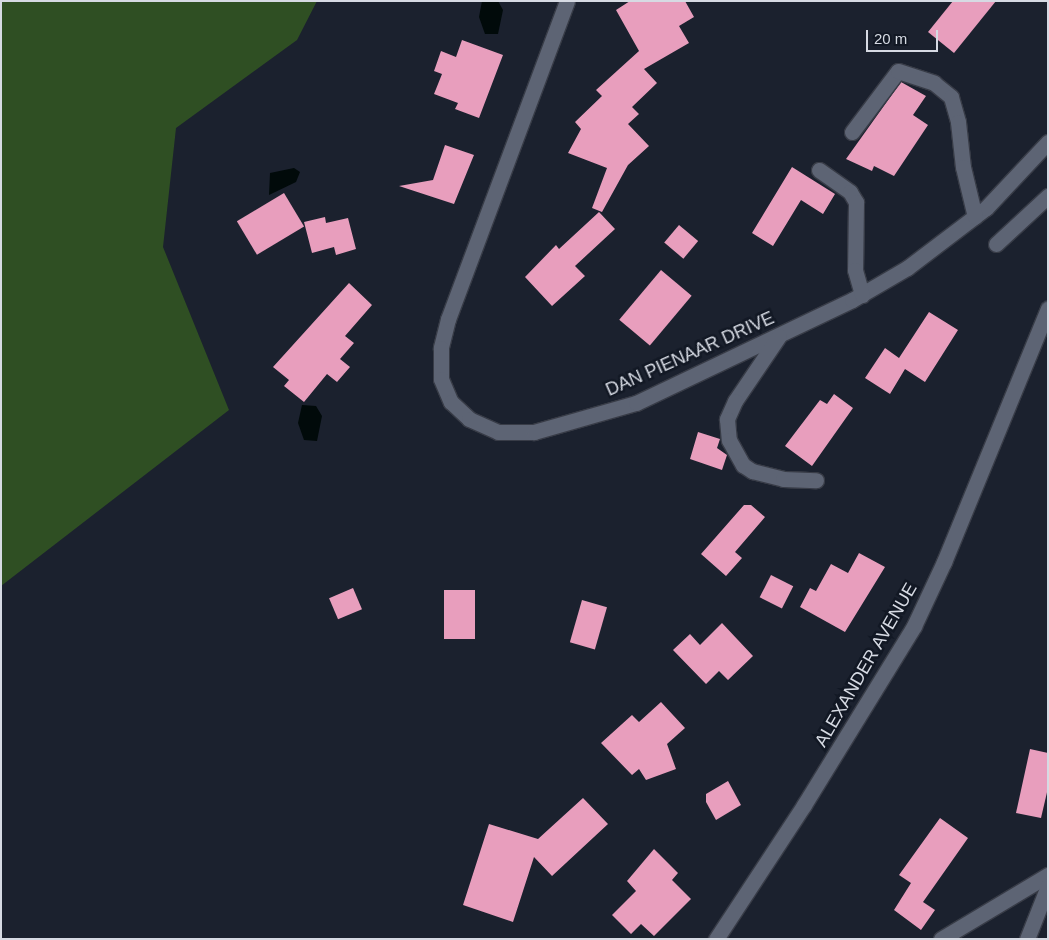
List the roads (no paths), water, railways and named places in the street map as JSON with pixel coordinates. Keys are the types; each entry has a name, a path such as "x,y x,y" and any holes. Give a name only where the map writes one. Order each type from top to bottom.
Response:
{"street":[{"name":"DAN PIENAAR DRIVE","path":"567,1 448,319 441,348 441,379 451,402 469,419 498,432 534,432 636,403 862,295 906,268 975,217 1029,165 1048,142"},
{"path":"852,132 898,71 934,83 951,97 958,122 963,168 975,217"},
{"path":"819,170 850,192 856,202 855,270 862,295"},
{"path":"996,244 1048,196"},
{"name":"ALEXANDER AVENUE","path":"716,939 804,805 914,626 944,562 1048,308"},
{"path":"780,335 735,401 727,419 729,440 743,464 752,471 783,479 816,480"},
{"path":"940,939 1048,875"},
{"path":"1027,939 1048,886"}]}
